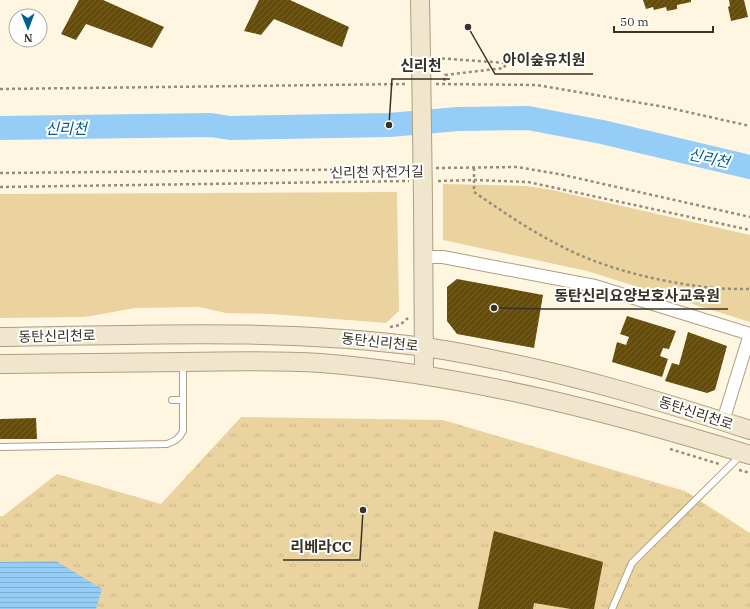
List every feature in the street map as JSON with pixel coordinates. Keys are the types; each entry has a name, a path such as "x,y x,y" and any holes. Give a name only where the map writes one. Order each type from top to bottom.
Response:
{"main road":[{"path":"420,0 428,58 423,201 424,375"},
{"name":"동탄신리천로","path":"0,336 240,333 359,340 425,347 535,368 658,401 750,430"},
{"name":"동탄신리천로","path":"0,364 274,361 320,363 391,370 560,401 746,454"}],"street":[{"path":"424,256 444,257 595,286 750,334 723,421"}],"lane":[{"path":"0,447 167,444 176,441 181,437 183,431 183,362"},
{"path":"172,400 183,400"},
{"path":"612,609 632,563 729,467 746,454"}],"path":[{"path":"428,58 506,63 504,68 444,75 444,84"},
{"path":"0,89 413,84"},
{"path":"429,84 537,85 665,107 750,126"},
{"path":"434,168 517,167 559,174 750,217"},
{"path":"0,173 411,168"},
{"path":"474,168 474,192 510,217 560,246 594,260 636,273 675,282 715,288 750,289"},
{"name":"신리천 자전거길","path":"434,181 474,180 528,182 750,230"},
{"name":"신리천 자전거길","path":"0,187 411,181"},
{"path":"663,447 750,473"}],"green space":[{"path":"443,184 527,186 552,190 750,235 750,322 587,271 443,240"},
{"path":"397,192 399,311 386,323 272,314 226,313 199,307 135,308 85,317 0,318 0,194"},
{"path":"241,417 443,420 685,491 750,533 750,609 0,609 0,516 3,516 57,474 161,504"}],"water":[{"path":"56,561 102,589 96,609 0,609 0,562"}],"building":[{"path":"79,0 103,0 164,27 152,48 86,24 76,40 61,34"},
{"path":"259,0 290,0 349,27 342,47 274,19 261,35 244,31"},
{"path":"643,0 691,0 691,2 677,5 677,9 667,11 666,7 654,10 653,7 646,9"},
{"path":"729,0 744,0 748,17 731,21 728,7 730,6"},
{"path":"457,279 543,295 534,348 457,334 447,321 447,287"},
{"path":"627,316 676,331 669,349 663,348 660,356 668,359 662,377 612,362 617,342 626,345 629,337 620,334"},
{"path":"688,332 727,346 715,390 707,393 665,381 672,363 679,365"},
{"path":"36,418 37,439 0,439 0,419"},
{"path":"494,531 603,562 594,609 571,609 534,603 533,609 478,609"}],"waterway":[{"name":"신리천","path":"0,128 211,125 230,128 389,125 458,119 528,118 602,132 750,167"}],"place":[{"name":"아이숲유치원","path":"468,27"},
{"name":"신리천","path":"389,125"},
{"name":"동탄신리요양보호사교육원","path":"494,308"},
{"name":"리베라CC","path":"363,510"}]}
